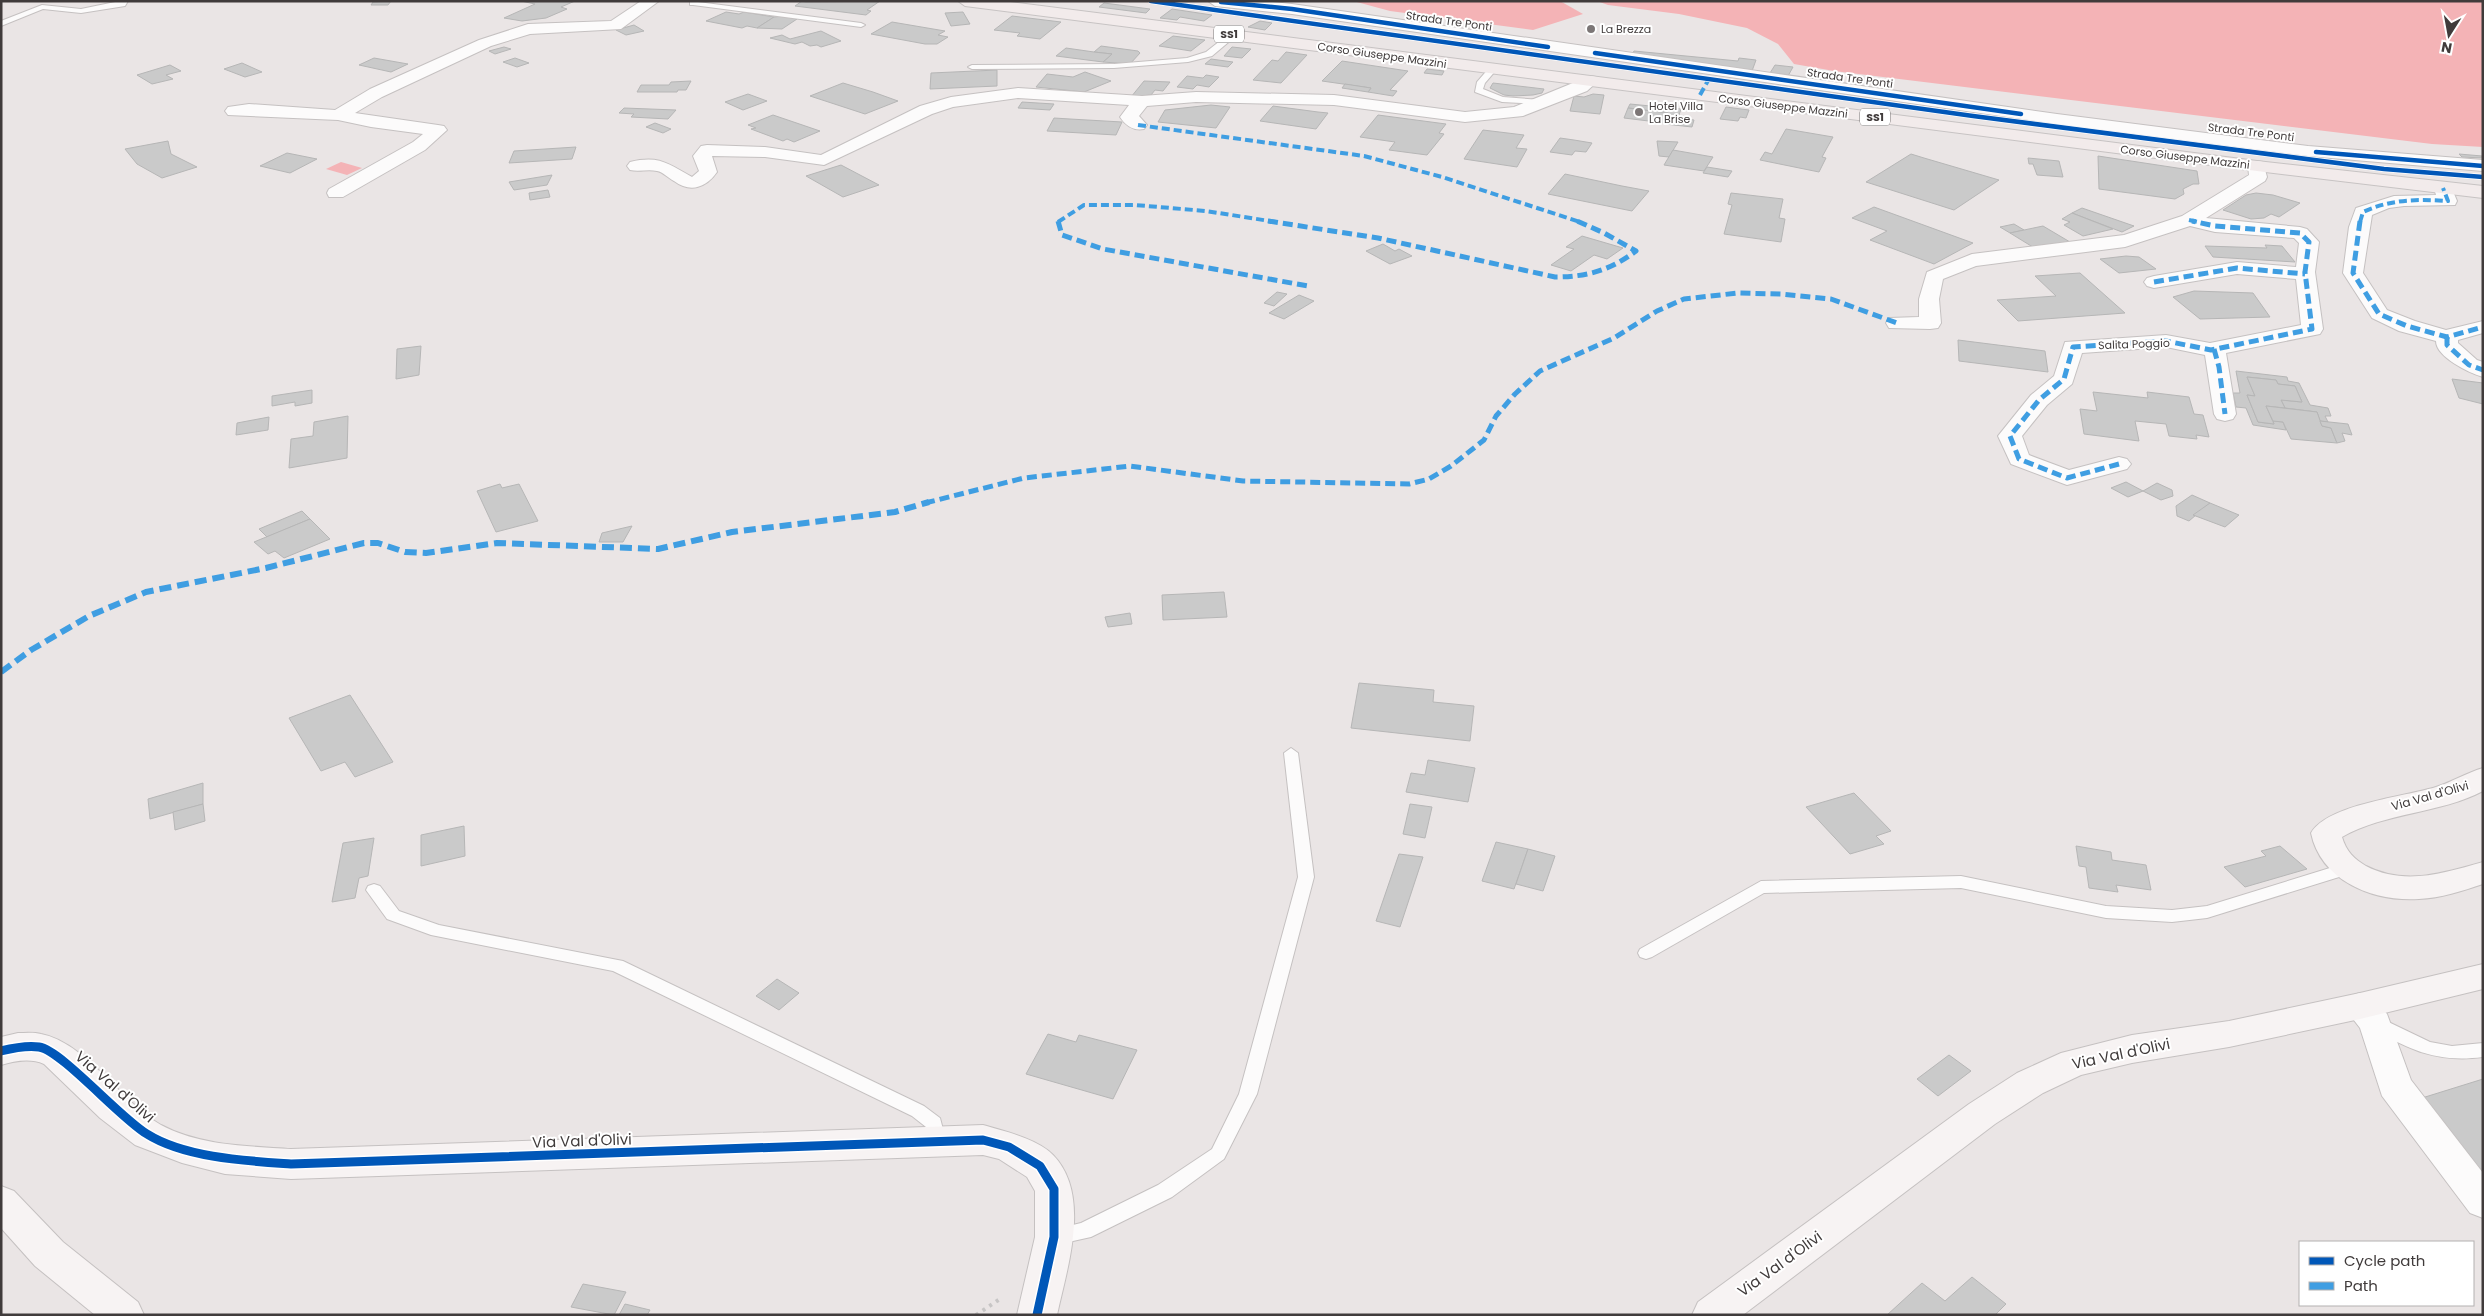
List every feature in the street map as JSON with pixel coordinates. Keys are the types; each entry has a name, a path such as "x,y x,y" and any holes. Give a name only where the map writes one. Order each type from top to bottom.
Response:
{"main road":[{"name":"Corso Giuseppe Mazzini","path":"965,1 2257,166 2483,192"}],"street":[{"path":"338,115 355,107 376,93 485,43 528,29 615,26 652,1"},
{"name":"Strada Tre Ponti","path":"1215,1 1292,9 2057,119 2308,151 2483,166"},
{"path":"636,166 657,166 668,169 684,181 697,182 704,178 708,172 702,156 707,150 765,152 812,160 829,159 926,110 952,102 1018,93 1142,101 1196,97 1334,100 1465,117 1517,112 1538,102 1581,87 1590,81"},
{"path":"1138,125 1129,117 1142,101"},
{"path":"234,111 249,109 338,115 370,122 438,130 419,146 336,193"},
{"path":"740,142 765,152"},
{"path":"1897,323 1930,323 1929,299 1934,276 1972,260 2125,241 2189,220 2258,177 2257,166"},
{"path":"2443,188 2448,201 2411,199 2381,203 2363,212 2357,229 2358,248 2352,273 2379,314 2407,326 2446,337 2473,328 2483,327"},
{"name":"Salita Poggio","path":"2119,464 2067,478 2019,460 2010,436 2039,400 2064,379 2073,347 2166,341 2214,349 2312,329 2305,274 2309,242 2300,233 2272,229 2215,226 2189,220"},
{"path":"2154,282 2237,268 2305,274"},
{"path":"2446,337 2447,345 2454,352 2469,365 2483,370"},
{"path":"2214,349 2219,367 2225,414"},
{"name":"Via Val d'Olivi","path":"2483,778 2474,784 2432,798 2378,811 2336,825 2326,832 2330,851 2346,869 2369,882 2394,889 2425,888 2483,873"},
{"name":"Via Val d'Olivi","path":"1712,1315 1982,1114 2030,1083 2073,1063 2132,1049 2368,1014 2483,976"},
{"path":"2368,1014 2395,1086 2483,1202"},
{"name":"Via Val d'Olivi","path":"1,1051 18,1047 40,1047 56,1054 113,1108 148,1134 182,1148 225,1159 291,1164 983,1140 1009,1147 1040,1166 1054,1189 1054,1237 1036,1315"},
{"path":"1,1202 49,1254 124,1315"}],"lane":[{"path":"1,24 42,7 81,10 122,4 124,1"},
{"path":"696,1 693,3 861,26"},
{"path":"972,67 1114,66 1188,60 1209,54 1233,35"},
{"path":"1493,69 1481,82 1478,90 1502,99 1538,102"},
{"path":"1054,1237 1084,1231 1165,1192 1218,1154 1248,1094 1306,876 1291,753"},
{"path":"1646,953 1761,887 1961,882 2106,912 2172,916 2207,912 2346,869"},
{"path":"374,890 393,915 437,931 617,965 918,1111 934,1123 936,1141"},
{"path":"2368,1014 2419,1047 2458,1054 2483,1050"}],"shaded area":[{"path":"1353,1 1560,1 1583,14 1533,30 1390,11"},
{"path":"1597,1 2483,1 2483,147 2432,144 1834,71 1794,64 1778,44 1747,28 1679,14 1608,5"},
{"path":"341,162 362,168 347,175 326,169"}],"building":[{"path":"391,1 388,5 371,5 373,2"},
{"path":"521,1 575,1 561,7 567,9 546,18 522,21 504,18 535,4"},
{"path":"802,1 880,1 867,10 871,11 866,15 795,6"},
{"path":"1104,3 1150,9 1146,13 1099,7"},
{"path":"1172,9 1212,15 1204,21 1180,17 1177,20 1160,18"},
{"path":"726,12 739,14 744,12 774,17 757,28 747,26 742,28 706,21"},
{"path":"963,12 970,24 951,26 945,13"},
{"path":"784,16 797,19 782,29 757,28 774,17"},
{"path":"1012,16 1061,22 1040,39 1017,36 1020,33 994,30"},
{"path":"1260,21 1272,23 1265,30 1248,27"},
{"path":"892,22 945,31 938,35 948,37 937,44 925,44 871,34"},
{"path":"634,25 644,31 626,35 616,30"},
{"path":"821,31 841,41 821,47 817,45 810,46 802,42 795,44 770,38 782,35 790,39"},
{"path":"1173,36 1205,40 1191,51 1159,46"},
{"path":"1101,46 1138,51 1140,53 1130,64 1103,62 1112,54 1094,52"},
{"path":"504,47 511,49 495,54 489,51"},
{"path":"1232,47 1251,49 1242,58 1224,56"},
{"path":"1066,48 1112,54 1103,62 1056,56"},
{"path":"1634,51 1738,61 1739,58 1756,60 1752,71 1632,54"},
{"path":"1286,52 1307,55 1281,83 1253,80 1272,60 1278,61"},
{"path":"374,58 408,64 391,72 359,65"},
{"path":"515,58 529,63 517,67 503,62"},
{"path":"1211,59 1233,62 1228,67 1205,64"},
{"path":"1342,61 1408,71 1390,90 1397,91 1393,96 1368,92 1371,88 1322,81"},
{"path":"242,63 262,72 245,77 224,69"},
{"path":"170,65 181,71 166,75 173,79 152,84 137,75"},
{"path":"1775,65 1793,67 1788,76 1770,73"},
{"path":"1427,69 1444,71 1442,75 1424,73"},
{"path":"997,70 997,86 930,89 931,73"},
{"path":"1085,72 1111,81 1084,92 1036,87 1047,74 1073,77"},
{"path":"1206,75 1219,77 1209,87 1197,85 1193,89 1177,87 1187,76 1203,78"},
{"path":"691,81 686,90 678,90 677,92 637,92 641,85 669,85 671,82"},
{"path":"1144,81 1170,82 1163,91 1155,90 1151,95 1131,97"},
{"path":"843,83 898,101 865,114 810,96"},
{"path":"1493,83 1544,89 1542,93 1533,95 1504,95 1490,88"},
{"path":"1345,84 1371,88 1368,92 1342,88"},
{"path":"748,94 767,101 743,110 725,102"},
{"path":"1593,94 1604,95 1600,114 1570,111 1574,96 1584,97"},
{"path":"1022,102 1054,104 1050,110 1018,108"},
{"path":"1630,104 1681,109 1678,118 1694,120 1692,127 1665,124 1668,113 1628,108"},
{"path":"1211,105 1230,107 1216,128 1158,122 1165,110"},
{"path":"1273,106 1328,113 1316,129 1260,121"},
{"path":"1726,107 1749,110 1746,118 1740,117 1738,121 1720,119"},
{"path":"624,108 676,110 668,119 631,117 634,114 619,113"},
{"path":"1628,108 1668,113 1665,123 1624,118"},
{"path":"773,115 820,131 794,142 787,139 783,141 751,129 756,128 748,125"},
{"path":"1378,115 1446,124 1439,133 1444,134 1427,155 1389,150 1395,142 1360,137"},
{"path":"1054,118 1122,122 1116,135 1047,131"},
{"path":"655,123 671,129 663,133 646,127"},
{"path":"1786,129 1833,137 1822,157 1826,158 1819,172 1760,160 1765,152 1772,154"},
{"path":"1483,130 1524,135 1516,148 1527,149 1517,167 1464,159"},
{"path":"1560,138 1592,143 1586,152 1575,151 1572,155 1550,152"},
{"path":"168,141 171,154 197,167 162,178 137,164 125,149"},
{"path":"1657,141 1678,142 1669,157 1659,156"},
{"path":"576,147 572,159 509,163 514,151"},
{"path":"1673,150 1713,157 1704,171 1664,165"},
{"path":"287,153 317,159 290,173 260,166"},
{"path":"1911,154 1999,180 1954,210 1866,182"},
{"path":"2459,154 2482,156 2483,158 2462,157"},
{"path":"2098,156 2197,171 2199,184 2193,184 2183,189 2184,194 2175,199 2099,189"},
{"path":"2028,158 2059,161 2063,177 2037,175 2033,164 2029,164"},
{"path":"841,165 879,185 843,197 806,176"},
{"path":"1707,167 1732,171 1728,177 1703,173"},
{"path":"1565,174 1649,191 1632,211 1548,194"},
{"path":"552,175 547,185 514,190 509,182"},
{"path":"548,190 550,197 530,200 529,193"},
{"path":"1731,193 1783,199 1779,218 1785,219 1781,242 1724,234 1732,205 1728,204"},
{"path":"2256,193 2273,195 2300,203 2279,217 2271,214 2264,218 2251,219 2223,210 2246,195"},
{"path":"1874,207 1973,243 1934,264 1870,240 1887,231 1852,218"},
{"path":"2082,208 2134,226 2122,232 2072,213"},
{"path":"2072,213 2113,229 2083,236 2064,225 2070,222 2062,219"},
{"path":"2014,224 2024,230 2010,233 2000,227"},
{"path":"2043,226 2070,242 2036,249 2010,233"},
{"path":"1582,236 1623,248 1607,259 1594,255 1571,271 1551,265 1574,249 1566,247"},
{"path":"1383,244 1395,251 1399,249 1412,256 1390,264 1366,251"},
{"path":"2265,245 2282,246 2295,262 2213,257 2205,246 2267,248"},
{"path":"2126,256 2139,257 2156,269 2119,273 2100,259"},
{"path":"2080,273 2125,313 2018,321 1997,300 2056,296 2035,276"},
{"path":"2194,291 2253,293 2270,317 2200,319 2173,297"},
{"path":"1277,292 1287,294 1274,306 1264,303"},
{"path":"1299,295 1314,301 1284,319 1269,313"},
{"path":"1958,340 2045,351 2048,372 1959,361"},
{"path":"421,346 419,375 396,379 397,349"},
{"path":"2236,371 2287,377 2288,381 2299,383 2310,405 2328,408 2331,416 2325,416 2328,422 2320,421 2317,412 2285,408 2281,400 2302,402 2295,386 2278,384 2276,380 2247,377 2255,396 2247,395 2258,422 2274,424 2273,421 2283,422 2286,430 2253,425 2246,408 2236,407 2233,393 2240,393"},
{"path":"2247,377 2276,380 2278,384 2295,386 2302,402 2281,400 2285,408 2266,406 2274,424 2258,422 2247,395 2255,396"},
{"path":"2452,379 2483,383 2483,404 2459,398"},
{"path":"312,390 312,403 295,406 295,402 272,406 272,396"},
{"path":"2093,392 2148,398 2147,392 2189,397 2194,414 2203,415 2209,437 2196,435 2197,439 2169,436 2166,424 2135,421 2139,441 2084,434 2080,409 2097,411"},
{"path":"2266,406 2317,412 2322,426 2331,428 2337,443 2291,439 2283,422 2273,421"},
{"path":"348,416 347,458 289,468 291,439 313,436 314,422"},
{"path":"269,417 268,430 236,435 237,423"},
{"path":"2320,421 2348,424 2352,435 2342,433 2345,441 2337,443 2331,428 2322,426"},
{"path":"2126,482 2143,491 2128,497 2111,488"},
{"path":"2157,483 2172,490 2173,496 2161,500 2143,491"},
{"path":"500,484 502,488 519,484 538,521 496,532 477,491"},
{"path":"2192,495 2210,503 2189,521 2177,516 2176,506"},
{"path":"2210,503 2239,515 2225,527 2193,515"},
{"path":"302,511 310,519 267,537 259,529"},
{"path":"310,519 330,539 284,558 275,551 268,554 254,542"},
{"path":"632,526 623,542 599,542 602,533"},
{"path":"1224,592 1227,617 1163,620 1162,595"},
{"path":"1130,613 1132,624 1108,627 1105,617"},
{"path":"1359,683 1434,690 1433,702 1474,706 1470,741 1351,728"},
{"path":"350,695 393,762 355,777 345,762 321,771 289,718"},
{"path":"1428,760 1475,768 1468,802 1406,792 1411,773 1425,775"},
{"path":"203,783 203,804 150,819 148,799"},
{"path":"1854,793 1891,831 1876,836 1884,844 1850,854 1806,807"},
{"path":"203,804 205,821 175,830 173,812"},
{"path":"1410,804 1432,807 1425,838 1403,834"},
{"path":"464,826 465,856 421,866 421,835"},
{"path":"374,838 368,876 359,878 355,898 332,902 343,843"},
{"path":"1496,842 1528,849 1514,889 1482,881"},
{"path":"2076,846 2111,852 2112,860 2146,865 2151,890 2116,885 2118,892 2089,888 2086,867 2079,866"},
{"path":"2280,846 2307,869 2245,887 2224,867 2266,856 2261,851"},
{"path":"1528,849 1555,856 1543,891 1516,884"},
{"path":"1399,854 1423,857 1400,927 1376,921"},
{"path":"777,979 799,993 779,1010 756,996"},
{"path":"1048,1034 1076,1042 1079,1035 1137,1050 1113,1099 1026,1074"},
{"path":"1949,1055 1971,1071 1938,1096 1917,1079"},
{"path":"2483,1079 2483,1181 2422,1098"},
{"path":"1972,1277 2006,1304 1995,1315 1887,1315 1922,1283 1945,1301"},
{"path":"583,1284 626,1292 614,1315 571,1307"},
{"path":"625,1304 650,1310 647,1315 619,1315"}],"marked path":[{"path":"1700,95 1710,77"},
{"path":"1138,125 1163,130 1318,148 1384,160 1553,212 1588,225 1621,241 1636,251 1617,264 1598,273 1555,277 1378,238 1206,211 1135,205 1084,205 1058,221 1062,235 1103,249 1308,286"},
{"path":"2443,188 2448,201 2394,201 2363,212 2359,227 2353,273 2379,314 2407,326 2447,337 2473,328 2483,327"},
{"path":"2119,464 2067,478 2019,459 2010,436 2039,400 2064,379 2073,347 2166,341 2211,350 2312,329 2305,272 2309,242 2300,233 2272,229 2215,226 2189,220"},
{"path":"2154,282 2237,268 2305,274"},
{"path":"1,672 31,650 89,616 146,592 266,568 364,543 378,543 405,552 426,553 497,543 658,549 732,532 895,512 972,490 1024,478 1130,466 1243,481 1409,484 1429,479 1451,466 1484,440 1496,416 1515,394 1540,371 1614,338 1657,311 1684,299 1738,293 1781,294 1831,299 1897,323"},
{"path":"2447,337 2447,345 2469,365 2483,370"},
{"path":"2214,349 2219,367 2225,414"}],"cycle path":[{"path":"1151,1 1973,116 2384,169 2483,177"},
{"path":"1221,2 1292,9 1548,47"},
{"path":"1595,53 2021,114"},
{"path":"2316,152 2483,166"},
{"path":"1,1051 18,1047 40,1047 56,1054 113,1108 148,1135 182,1148 225,1159 291,1164 983,1140 1009,1147 1040,1166 1054,1189 1054,1237 1037,1315"}],"place":[{"name":"La Brezza","path":"1591,29"},
{"name":"Hotel Villa La Brise","path":"1639,112"}]}
